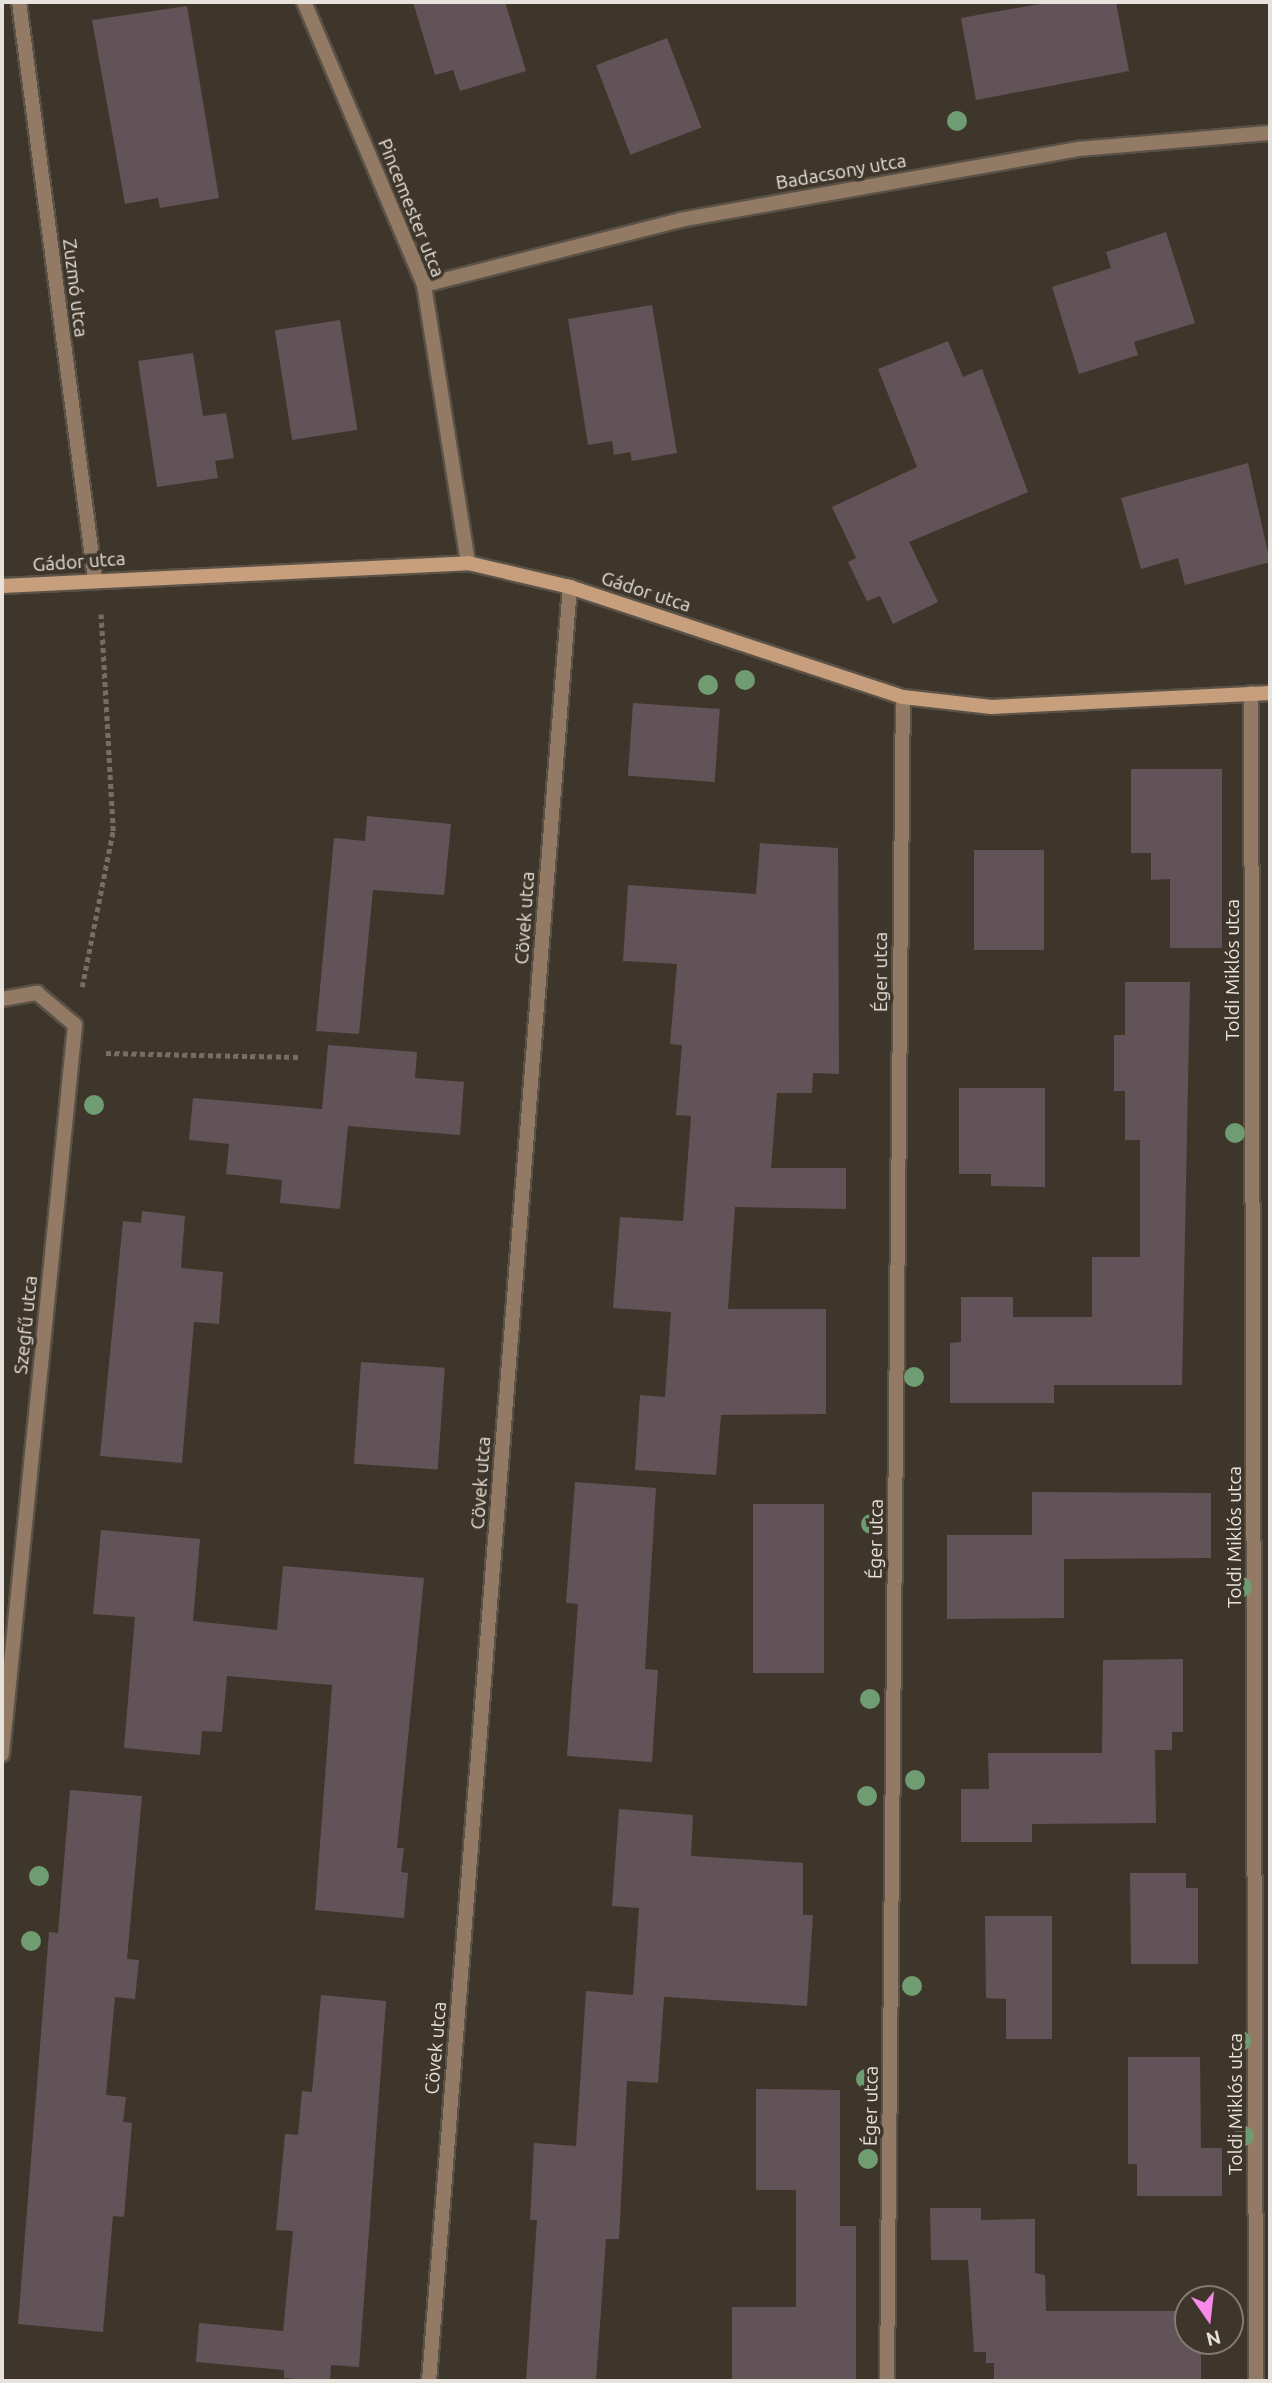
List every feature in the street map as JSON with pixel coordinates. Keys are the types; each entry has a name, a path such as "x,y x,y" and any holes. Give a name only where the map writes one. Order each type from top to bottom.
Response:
{"street":[{"name":"Zuzmó utca","path":"19,2 94,579"},
{"name":"Pincemester utca","path":"304,2 424,285 468,564"},
{"name":"Badacsony utca","path":"424,285 680,220 1079,149 1270,133"},
{"name":"Gádor utca","path":"2,586 94,579 468,564 570,587 903,696 991,707 1270,692"},
{"name":"Cövek utca","path":"429,2381 570,587"},
{"name":"Toldi Miklós utca","path":"1251,693 1256,2381"},
{"name":"Éger utca","path":"887,2381 903,696"},
{"path":"2,999 37,993 75,1025"},
{"name":"Szegfű utca","path":"2,1754 75,1025"}],"path":[{"path":"75,1025 113,831 104,637 94,579"},
{"path":"72,1052 301,1056"}],"building":[{"path":"413,2 505,2 526,71 460,91 453,70 435,75"},
{"path":"1051,2 1116,2 1129,71 976,100 961,18"},
{"path":"187,6 219,198 160,208 158,198 125,204 92,20"},
{"path":"667,38 701,128 630,155 596,65"},
{"path":"1166,232 1195,323 1134,342 1138,355 1079,374 1052,287 1111,268 1106,252"},
{"path":"652,305 677,453 632,461 630,452 614,455 612,441 588,445 568,319"},
{"path":"340,320 357,430 292,440 275,330"},
{"path":"948,341 963,377 982,369 1028,492 909,542 938,602 893,624 880,596 867,601 848,562 856,558 832,507 917,467 878,369"},
{"path":"193,353 203,416 226,413 234,458 215,461 218,478 157,487 138,361"},
{"path":"1248,463 1270,562 1185,585 1178,558 1141,569 1121,498"},
{"path":"633,703 720,709 715,782 628,776"},
{"path":"1131,769 1222,769 1222,948 1170,948 1170,879 1151,880 1151,853 1131,853"},
{"path":"367,816 451,824 444,895 373,890 359,1034 316,1031 334,838 365,841"},
{"path":"760,843 838,848 839,1074 813,1073 812,1093 777,1093 771,1168 846,1168 846,1209 735,1207 728,1309 826,1309 826,1414 721,1415 716,1475 635,1470 640,1395 665,1397 671,1312 613,1308 620,1217 683,1221 691,1116 676,1115 682,1045 670,1044 677,964 623,961 628,885 756,894"},
{"path":"974,850 1044,850 1044,950 974,950"},
{"path":"1125,982 1190,982 1182,1385 1054,1385 1054,1403 950,1403 950,1343 961,1342 961,1297 1013,1297 1013,1317 1092,1317 1092,1257 1140,1257 1140,1140 1125,1140 1125,1091 1114,1091 1114,1035 1125,1035"},
{"path":"328,1045 417,1052 415,1078 464,1082 460,1135 348,1126 340,1209 280,1203 282,1180 226,1174 229,1144 189,1140 193,1098 322,1109"},
{"path":"959,1088 1045,1088 1045,1187 991,1186 991,1174 959,1174"},
{"path":"142,1211 185,1216 181,1268 223,1272 219,1324 194,1322 182,1463 100,1456 123,1221 141,1223"},
{"path":"361,1362 445,1368 438,1470 354,1464"},
{"path":"575,1482 656,1488 645,1669 658,1670 652,1762 567,1756 578,1604 566,1603"},
{"path":"1032,1492 1211,1493 1211,1558 1064,1559 1064,1618 947,1619 947,1535 1032,1535"},
{"path":"753,1504 824,1504 824,1673 753,1673"},
{"path":"101,1530 200,1539 193,1621 277,1630 283,1566 424,1578 397,1848 404,1848 401,1872 408,1873 404,1918 315,1910 332,1685 227,1676 222,1732 202,1731 200,1755 124,1748 135,1617 93,1614"},
{"path":"1183,1659 1183,1732 1172,1732 1172,1750 1155,1750 1156,1823 1032,1824 1032,1842 961,1842 961,1789 989,1789 988,1753 1102,1753 1103,1660"},
{"path":"70,1790 142,1796 127,1959 139,1960 135,1999 115,1997 106,2095 126,2097 123,2122 132,2123 124,2217 113,2216 103,2332 18,2324 49,1932 58,1933"},
{"path":"619,1809 693,1815 691,1856 803,1863 803,1915 813,1915 807,2006 652,1996 664,1997 658,2083 627,2081 619,2239 606,2239 596,2381 526,2381 537,2220 530,2220 534,2143 576,2146 586,1991 633,1995 639,1908 612,1906"},
{"path":"1130,1873 1186,1873 1186,1888 1198,1888 1198,1964 1131,1964"},
{"path":"985,1916 1052,1916 1052,2039 1006,2039 1006,1999 986,1998"},
{"path":"321,1995 386,2001 359,2367 331,2365 330,2381 319,2381 284,2378 284,2370 196,2362 199,2323 283,2331 293,2231 276,2230 285,2134 298,2135 302,2091 312,2092"},
{"path":"1128,2057 1200,2057 1201,2148 1222,2148 1222,2196 1137,2196 1137,2164 1128,2164"},
{"path":"756,2089 840,2090 840,2226 856,2226 856,2381 732,2381 732,2307 796,2307 796,2190 756,2190"},
{"path":"930,2208 981,2208 981,2220 1035,2219 1035,2273 1045,2275 1046,2311 1174,2311 1174,2355 1201,2355 1201,2381 994,2381 994,2363 986,2363 986,2352 974,2352 968,2260 931,2260"}]}
